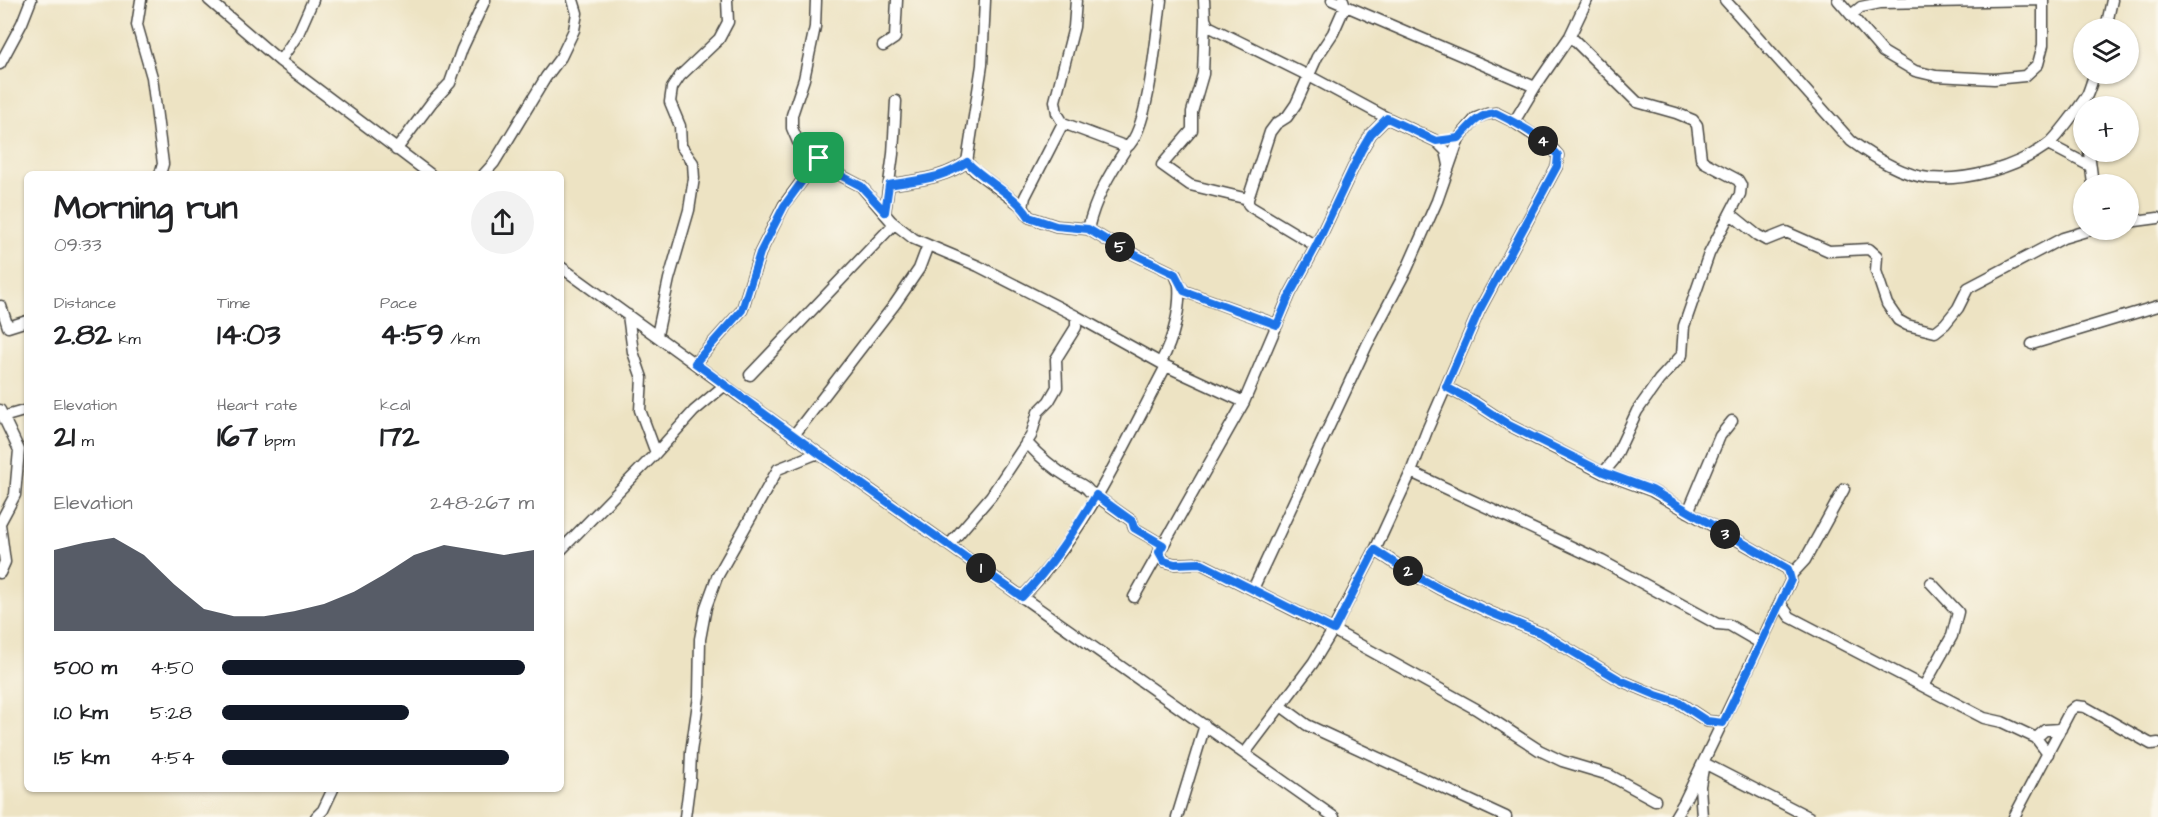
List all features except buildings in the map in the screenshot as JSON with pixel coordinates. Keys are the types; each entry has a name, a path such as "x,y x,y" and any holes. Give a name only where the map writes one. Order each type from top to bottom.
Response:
{"street":[{"path":"0,64 22,23 31,0"},
{"path":"141,0 137,25 152,77 163,164 161,171"},
{"path":"209,0 280,62 426,171"},
{"path":"280,62 298,34 313,0"},
{"path":"396,150 432,102 450,83 462,49 485,0"},
{"path":"487,171 561,57 574,30 577,13 573,0"},
{"path":"657,335 669,279 689,210 694,178 693,163 681,146 680,126 670,102 672,87 680,76 719,39 728,22 727,0"},
{"path":"816,0 815,27 804,79 792,115 792,128 798,141 836,173 861,186 894,224 914,239 978,266 1163,364 1244,402"},
{"path":"883,45 895,38 897,0"},
{"path":"889,185 934,179 952,173 967,162 982,65 985,0"},
{"path":"1076,0 1074,27 1055,101 1057,113 1063,123 1126,147"},
{"path":"1088,229 1092,211 1103,185 1126,147 1133,142 1146,101 1161,0"},
{"path":"1204,0 1203,74 1192,112 1192,130 1162,165 1190,185 1248,199"},
{"path":"1332,0 1344,3 1535,87"},
{"path":"1514,122 1570,36 1587,0"},
{"path":"1725,0 1851,141 1873,157 1900,170 1927,178 1955,178 2004,167 2048,144 2073,116"},
{"path":"1838,0 1883,52 1915,71 1936,76 2004,78 2025,76 2038,64 2043,45 2043,0"},
{"path":"1851,15 1861,7 1871,4 1912,1 2038,0"},
{"path":"2108,18 2112,0"},
{"path":"1316,246 1251,207 1248,199 1270,132 1276,124 1287,117 1296,104 1317,57 1333,33 1344,3"},
{"path":"1205,19 1208,26 1216,31 1436,141 1446,151 1449,166"},
{"path":"1570,36 1637,102 1692,120 1697,125 1701,158 1704,162 1740,182 1740,194 1709,254 1684,326 1682,355 1659,380 1637,411 1614,460 1603,472"},
{"path":"885,212 893,154 896,100"},
{"path":"1245,753 1313,663 1334,630 1375,550 1411,472 1479,311 1557,166 1558,155 1551,147 1514,122 1496,113 1487,114 1476,118 1459,138 1437,201 1406,271 1367,345 1253,589"},
{"path":"1134,597 1244,402 1290,294 1316,246 1361,151 1371,134 1387,118"},
{"path":"1023,207 1025,197 1063,123"},
{"path":"1436,141 1459,138"},
{"path":"2048,144 2090,166"},
{"path":"695,363 742,310 765,243 784,206 819,158"},
{"path":"967,162 975,171 1023,207 1029,217 1056,226 1088,229 1113,244 1175,274 1184,291 1277,325"},
{"path":"2090,162 2091,174"},
{"path":"1731,214 1766,240 1786,232 1829,250 1869,249 1877,256 1876,271 1887,304 1898,320 1907,325 1935,332 1958,308 1968,288 2063,238 2073,235"},
{"path":"2139,221 2158,218"},
{"path":"750,375 894,224"},
{"path":"794,435 895,304 919,268 928,245"},
{"path":"564,269 818,453 1334,817"},
{"path":"1022,597 1040,578 1076,530 1163,364 1180,298 1179,284"},
{"path":"1,306 8,327 24,322"},
{"path":"2032,344 2158,306"},
{"path":"628,315 633,352 642,378 640,410 656,453"},
{"path":"950,545 991,496 1031,436 1038,412 1049,401 1057,387 1056,359 1076,327 1076,316"},
{"path":"564,547 694,411 725,385"},
{"path":"1446,387 1509,425 1603,472 1652,490 1788,569 1791,574 1791,580 1704,763 1675,817"},
{"path":"0,573 6,562 0,524 15,495 19,450 2,414 24,410"},
{"path":"1688,512 1699,491 1720,436 1732,421"},
{"path":"1026,442 1048,464 1068,478 1085,486 1132,521 1134,528 1161,549 1164,561 1175,564 1200,563 1334,630 1476,709 1539,750 1562,761 1609,775 1655,800"},
{"path":"685,817 699,696 700,639 706,608 717,577 778,469 818,453"},
{"path":"1411,472 1602,561 1717,624 1729,625 1760,643"},
{"path":"1791,574 1804,560 1844,489"},
{"path":"1375,550 1440,589 1543,634 1620,680 1678,702 1707,721 1723,723"},
{"path":"1924,686 1952,636 1958,612 1931,583"},
{"path":"1780,603 1790,617 1984,718 2002,722 2036,738 2048,754"},
{"path":"1281,706 1308,725 1506,817"},
{"path":"2014,817 2070,711 2076,706 2085,707 2151,744 2158,743"},
{"path":"1177,817 1205,725"},
{"path":"2036,738 2044,730 2061,729"},
{"path":"1702,817 1700,786 1704,763"},
{"path":"1704,763 1809,817"},
{"path":"316,817 323,810 332,792"}],"route":[{"path":"1496,113 1535,135 1558,155 1557,166 1479,311 1446,387 1509,425 1603,472 1652,490 1788,569 1791,580 1750,662 1723,723 1707,721 1678,702 1620,680 1543,634 1440,589 1375,550 1334,630 1200,563 1175,564 1164,561 1159,552 1163,545 1134,528 1132,521 1096,495 1076,530 1045,572 1022,597 695,363 742,310 760,253 784,206 819,158 836,173 861,186 885,212 889,185 934,179 952,173 967,162 975,171 1023,207 1029,217 1056,226 1088,229 1113,244 1175,274 1184,291 1277,325 1361,151 1371,134 1387,118 1436,141 1459,138 1476,118 1496,113"}]}
